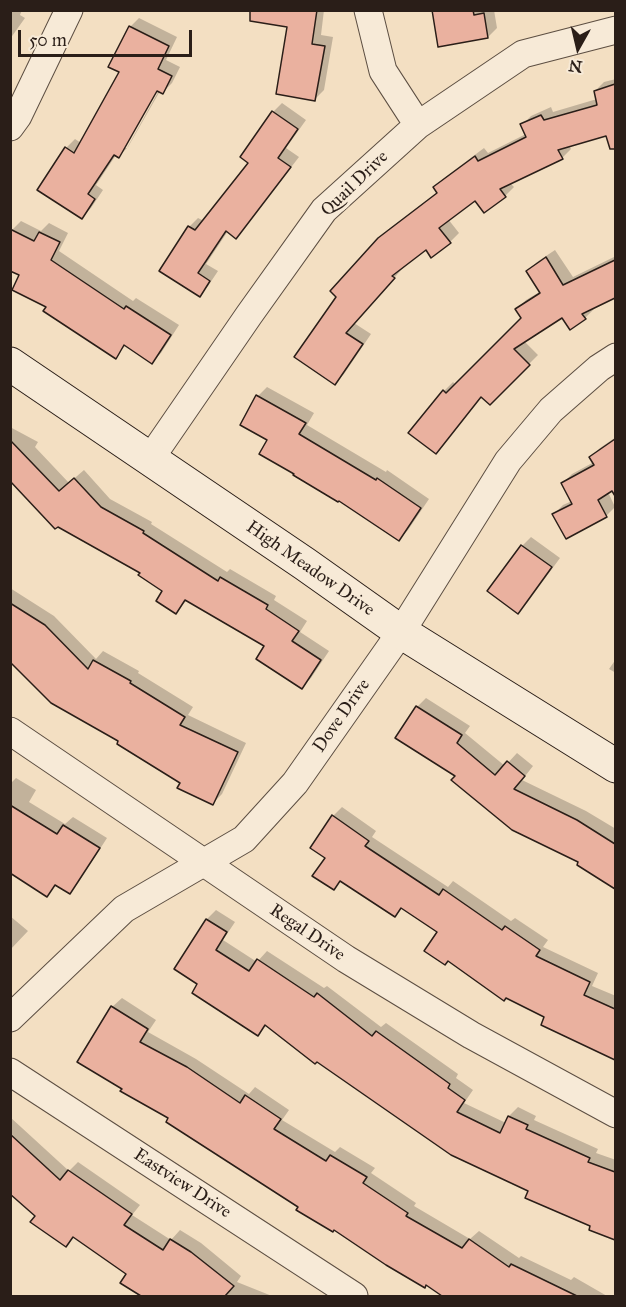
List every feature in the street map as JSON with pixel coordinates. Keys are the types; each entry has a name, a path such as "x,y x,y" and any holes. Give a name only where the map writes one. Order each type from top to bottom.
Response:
{"street":[{"path":"10,127 18,116 69,10"},
{"path":"368,10 383,71 418,125"},
{"name":"Quail Drive","path":"150,459 324,210 418,125 523,54 615,30"},
{"name":"Dove Drive","path":"10,1018 124,909 244,839 295,783 401,632 508,461 551,410 615,357"},
{"name":"High Meadow Drive","path":"10,364 305,564 401,632 615,766"},
{"name":"Regal Drive","path":"10,731 346,960 471,1035 615,1114"},
{"name":"Eastview Drive","path":"10,1072 354,1296"}],"building":[{"path":"250,10 317,10 312,44 325,46 315,101 276,94 287,27 250,21"},
{"path":"432,10 473,10 474,15 484,13 488,38 438,47"},
{"path":"129,26 169,46 158,69 172,76 163,94 157,91 119,158 114,155 88,194 95,199 82,219 37,190 65,147 74,153 119,72 108,67"},
{"path":"615,84 615,149 610,149 606,136 558,150 563,159 500,189 506,197 484,213 475,201 439,228 451,243 431,258 426,250 392,276 395,278 346,333 363,344 335,385 294,357 336,297 330,291 378,238 437,193 433,187 475,156 478,161 526,137 520,124 541,115 544,120 597,105 594,91"},
{"path":"272,111 298,129 278,158 291,167 236,239 226,231 198,273 210,281 200,297 159,271 188,226 195,230 248,163 240,157"},
{"path":"10,229 34,241 39,232 60,242 51,260 124,309 126,306 171,335 152,364 124,345 116,359 43,311 46,307 12,290 19,275 10,271"},
{"path":"546,257 563,285 615,260 615,298 582,314 586,319 570,330 562,318 514,349 530,365 490,405 481,397 436,454 408,433 443,390 446,393 521,318 515,309 540,293 526,271"},
{"path":"256,395 306,423 299,434 376,480 377,478 421,508 399,541 339,501 259,454 267,440 240,425"},
{"path":"615,439 615,496 612,491 598,500 607,517 566,539 552,514 572,504 561,483 594,465 589,457"},
{"path":"10,440 59,491 74,478 101,507 144,531 143,533 218,581 220,577 268,605 266,609 299,631 292,641 321,660 302,689 256,659 264,646 185,600 176,614 156,601 162,591 138,575 140,573 58,527 55,529 10,481"},
{"path":"521,545 552,567 518,614 487,591"},
{"path":"10,603 45,625 88,669 93,660 131,681 130,683 185,717 180,725 238,752 213,805 177,788 180,783 117,744 118,741 51,703 10,662"},
{"path":"416,706 462,735 457,743 495,775 507,761 525,776 514,789 577,820 615,844 615,889 577,865 578,862 512,830 451,780 455,776 395,738"},
{"path":"10,805 57,834 63,825 100,848 70,894 55,885 47,897 10,873"},
{"path":"332,815 369,841 365,846 439,895 443,889 502,930 505,926 540,950 536,956 590,982 584,995 615,1009 615,1060 541,1025 544,1017 506,998 504,1001 448,961 445,965 424,951 437,932 401,908 395,917 340,881 334,890 312,876 325,858 310,848"},
{"path":"206,919 227,932 216,950 249,971 257,959 314,997 317,993 372,1036 376,1031 450,1084 448,1088 465,1100 457,1112 500,1133 508,1116 528,1125 526,1129 590,1158 588,1162 615,1172 615,1240 589,1230 590,1226 525,1198 528,1191 451,1155 317,1062 315,1064 265,1025 258,1036 192,993 197,984 174,969"},
{"path":"111,1006 148,1029 140,1042 187,1067 240,1103 245,1095 281,1119 274,1129 326,1161 330,1155 367,1177 363,1183 408,1213 406,1216 462,1248 469,1239 509,1267 511,1264 577,1296 442,1296 426,1285 425,1288 386,1265 334,1230 333,1232 296,1210 298,1207 166,1122 168,1118 120,1091 122,1089 77,1062"},
{"path":"10,1134 60,1180 68,1170 132,1214 124,1225 163,1250 170,1239 191,1252 234,1286 225,1296 141,1296 120,1283 126,1274 73,1237 66,1247 30,1222 35,1216 10,1194"}]}
